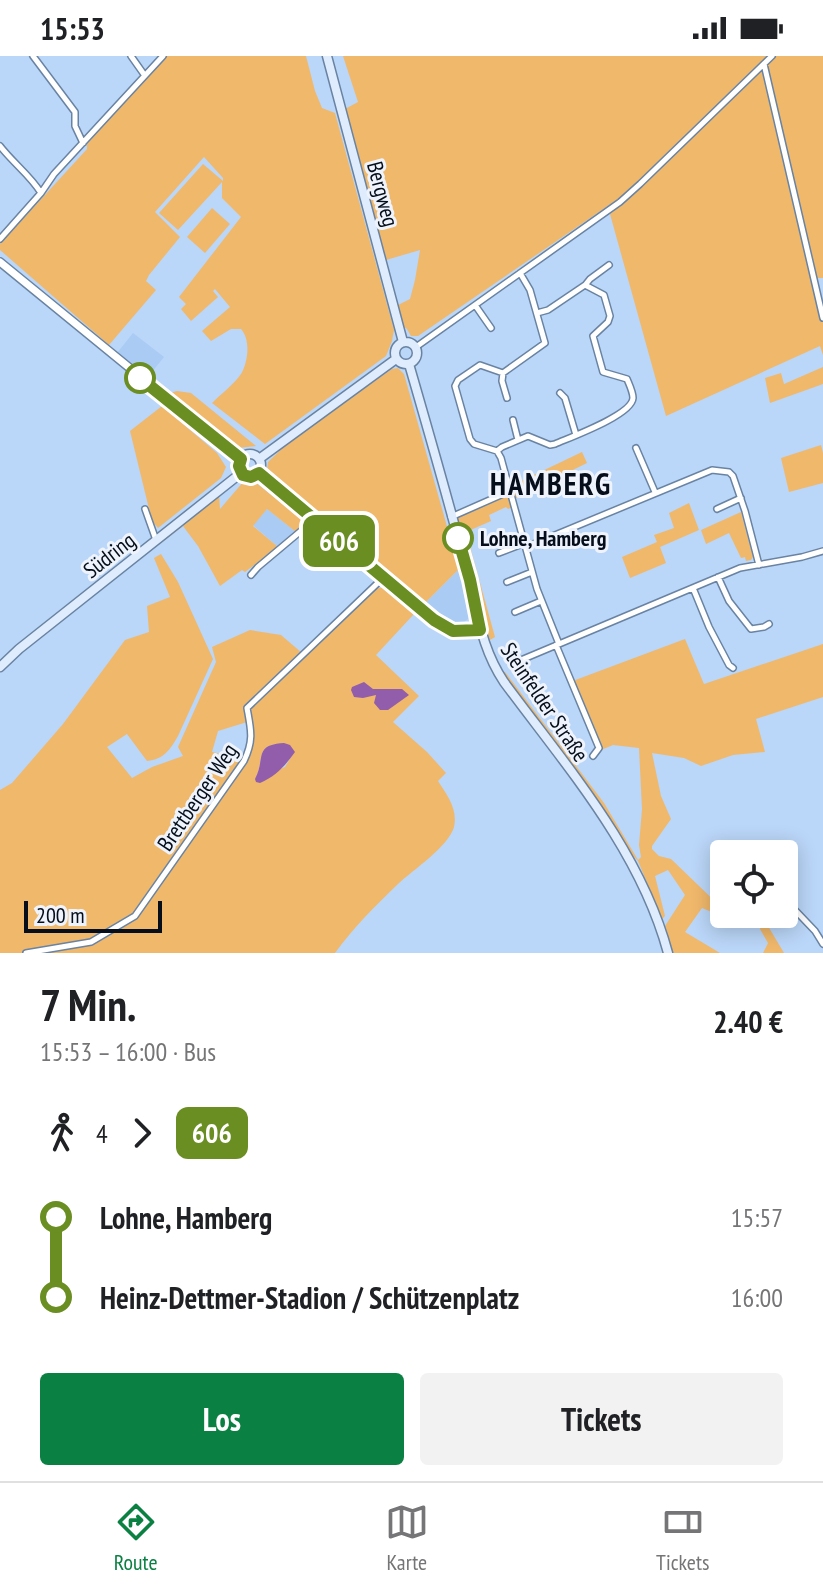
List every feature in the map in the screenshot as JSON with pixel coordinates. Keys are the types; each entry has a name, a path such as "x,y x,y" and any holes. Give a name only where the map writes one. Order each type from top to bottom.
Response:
{"main road":[{"name":"Bergweg","path":"327,56 403,342"},
{"path":"403,342 416,347 415,361 404,365 396,359 395,350 403,342"},
{"path":"259,459 396,359"},
{"path":"409,364 470,580 480,630"},
{"path":"251,454 259,459 259,473 251,477 241,473 241,459 251,454"},
{"name":"Südring","path":"0,667 241,473"},
{"name":"Steinfelder Straße","path":"480,630 499,675 618,839 647,895 668,953"}],"street":[{"path":"33,56 75,112 75,126 83,143"},
{"path":"131,56 143,73"},
{"path":"0,239 54,174 163,56"},
{"path":"416,347 608,211 772,56"},
{"path":"764,64 823,318"},
{"path":"0,146 41,193"},
{"path":"0,262 241,459"},
{"path":"537,313 548,310 609,265"},
{"path":"507,398 503,373 545,343 530,290 520,273"},
{"path":"503,373 480,365 456,382 471,442 490,450 497,451 518,440 532,437 552,445 617,416 631,404 633,399 627,379 601,369 593,336 610,316 604,295 585,285"},
{"path":"475,305 491,328"},
{"path":"560,393 565,398 576,435"},
{"path":"513,420 518,440"},
{"path":"636,448 655,492"},
{"path":"497,451 541,601 599,748 593,756"},
{"path":"499,553 712,470 732,474 759,565"},
{"name":"Steinfelder Straße","path":"259,473 446,628 453,631 480,630"},
{"path":"450,517 510,491"},
{"path":"717,509 741,498"},
{"path":"145,509 156,540"},
{"path":"251,575 314,520"},
{"path":"521,660 740,568 823,551"},
{"path":"507,582 532,572"},
{"path":"718,577 729,601 751,629 769,624"},
{"name":"Brettberger Weg","path":"26,953 91,942 135,916 244,761 252,738 247,708 383,578"},
{"path":"693,588 709,627 733,668"},
{"path":"515,612 541,601"},
{"path":"798,913 823,944"}],"shaded area":[{"path":"165,56 306,56 322,108 335,113 394,330 386,356 265,444 212,403 238,378 247,357 246,339 241,329 231,329 211,341 202,331 230,307 215,289 213,291 218,297 191,321 181,309 186,304 179,297 241,217 222,198 222,182 178,230 159,213 203,164 223,181 204,157 155,212 180,237 146,281 156,290 109,345 0,250 0,244 87,149 87,144"},
{"path":"343,56 768,56 618,199 418,336 411,336 404,327 398,305 410,299 420,250 386,260 345,109 358,102"},
{"path":"776,56 823,56 823,278 816,278 823,305 823,355 820,346 666,416 610,214"},
{"path":"212,208 230,224 205,253 187,237"},
{"path":"133,333 164,357 147,378 117,353"},
{"path":"823,367 823,384 770,403 765,378 781,373 784,384"},
{"path":"398,368 404,374 459,569 425,603 419,604 274,481 267,470 268,462 293,438 392,369"},
{"path":"170,393 191,393 256,446 238,448 169,397"},
{"path":"162,406 217,453 226,467 221,478 158,528 152,521 130,431"},
{"path":"821,445 823,483 789,492 781,458"},
{"path":"582,452 587,463 512,500 513,507 489,515 491,521 466,532 495,637 490,640 455,517 512,493 511,486"},
{"path":"244,481 255,482 307,523 296,532 267,509 253,526 278,547 220,586 183,526 161,541 219,495 220,509"},
{"path":"689,503 699,530 660,547 666,563 630,578 622,557 657,542 654,535 674,528 669,513"},
{"path":"267,509 296,532 278,547 253,525"},
{"path":"741,512 753,557 746,561 745,557 741,558 729,533 706,544 701,530"},
{"path":"161,554 178,582 213,659 178,736 166,753 147,761 127,734 107,747 132,778 183,756 178,747 216,662 212,647 250,630 281,635 302,653 245,707 247,722 218,731 212,752 243,759 231,778 234,780 252,746 250,709 375,589 384,587 414,614 376,655 419,696 393,722 446,773 438,781 453,808 454,827 438,850 381,900 335,953 0,953 0,790 12,783 63,724 125,640 149,632 147,606 170,597 154,558","holes":["284,743 294,752 285,767 255,780 262,754 268,747"]},
{"path":"459,569 469,618 462,624 451,624 425,603"},
{"path":"685,639 704,684 823,644 823,697 756,719 765,752 733,755 701,766 684,758 652,753 661,796 671,819 652,849 659,856 671,859 710,897 710,911 702,908 685,932 720,953 673,953 665,926 685,895 668,870 655,876 665,916 662,919 638,861 502,673 505,672 604,803 638,860 641,857 642,809 639,748 613,745 596,749 570,682"},
{"path":"364,682 373,689 402,689 409,695 388,710 380,710 374,703 376,695 354,697 352,687"},
{"path":"284,743 295,752 275,774 260,783 256,782 264,750"},
{"path":"769,928 784,953 763,953 768,943 760,929"}],"bus line":[{"name":"606","path":"140,378 241,459 239,469 243,475 251,477 259,473 434,620 453,631 480,630 458,538"}],"place":[{"name":"Lohne, Hamberg","path":"458,538"}],"district":[{"name":"HAMBERG","path":"551,485"}]}
